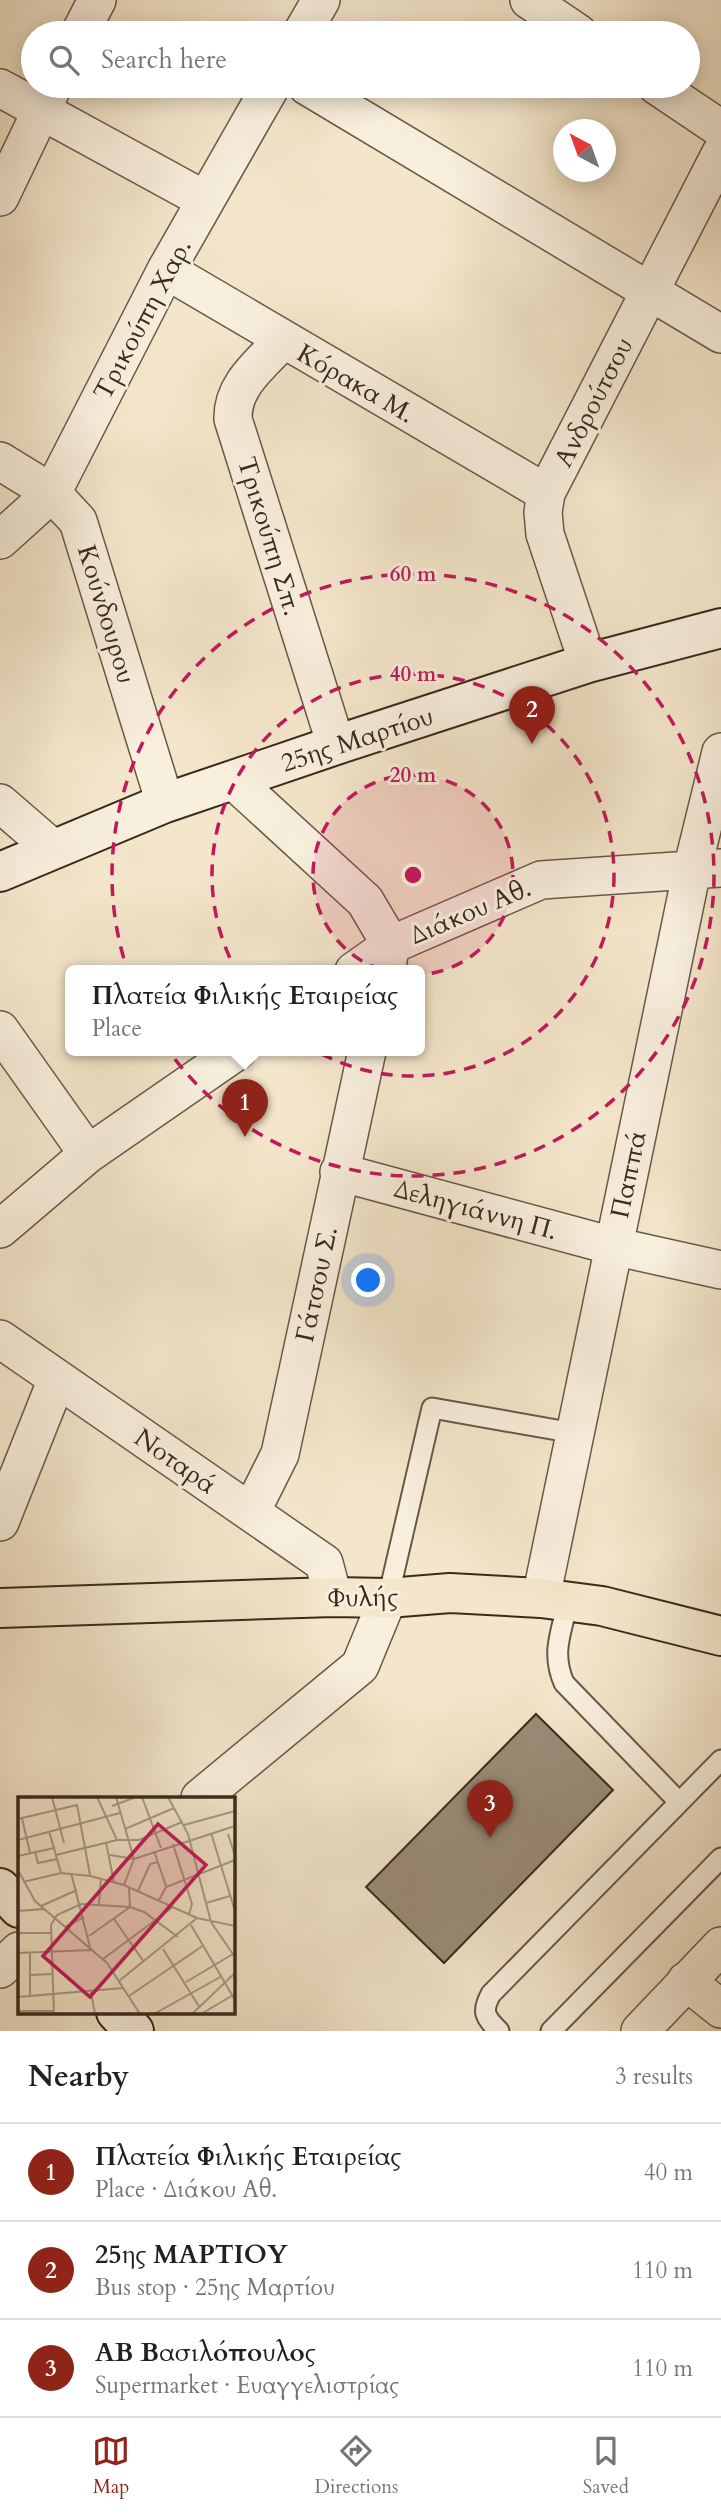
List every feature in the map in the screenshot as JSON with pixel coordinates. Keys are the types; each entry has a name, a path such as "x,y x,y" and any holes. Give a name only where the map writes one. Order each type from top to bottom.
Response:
{"main road":[{"name":"25ης Μαρτίου","path":"0,872 165,803 336,745 588,663 721,628"},
{"name":"Φυλής","path":"0,1608 450,1594 555,1600 602,1606 721,1636"},
{"path":"0,1888 18,1907"},
{"path":"118,2014 134,2031"}],"street":[{"path":"86,21 97,0"},
{"path":"309,21 321,0"},
{"path":"529,0 560,21"},
{"path":"0,88 21,93"},
{"path":"0,197 46,98 205,200"},
{"name":"Τρικούπη Χαρ.","path":"0,540 52,493 166,271 264,98"},
{"path":"327,98 721,334"},
{"path":"675,98 721,129"},
{"name":"Ανδρούτσου","path":"588,663 545,534 543,512 546,493 721,153"},
{"name":"Κόρακα Μ.","path":"166,271 546,493"},
{"name":"Τρικούπη Σπ.","path":"282,340 240,387 233,404 233,419 336,745"},
{"name":"Κούνδουρου","path":"0,461 52,493 78,521 165,803"},
{"name":"Παππά","path":"555,1600 574,1433 613,1246 707,869 721,752"},
{"path":"233,780 365,901 388,958"},
{"path":"0,803 52,848"},
{"name":"Διάκου Αθ.","path":"370,965 541,880 707,869"},
{"path":"0,1030 88,1154"},
{"path":"0,1229 88,1154 230,1056"},
{"name":"Γάτσου Σ.","path":"250,1512 280,1454 366,1056"},
{"name":"Δεληγιάννη Π.","path":"340,1172 613,1246 721,1270"},
{"name":"Νοταρά","path":"0,1339 324,1563 333,1597"},
{"path":"0,1522 57,1379"},
{"path":"201,1797 360,1666 388,1598"},
{"path":"640,2031 721,1946"},
{"path":"0,1969 18,1952"},
{"path":"686,1981 721,2009"}],"lane":[{"path":"388,1598 432,1408 574,1433"},
{"path":"555,1600 557,1666 564,1683 679,1802"},
{"path":"499,2031 487,2018 485,2005 491,1994 721,1760"},
{"path":"551,2031 721,1858"}],"building":[{"path":"536,1714 613,1790 444,1963 366,1887"}],"place":[{"name":"25ης ΜΑΡΤΙΟΥ","path":"532,744"},
{"name":"Πλατεία Φιλικής Εταιρείας","path":"245,1137"},
{"name":"ΑΒ Βασιλόπουλος","path":"490,1838"}]}
